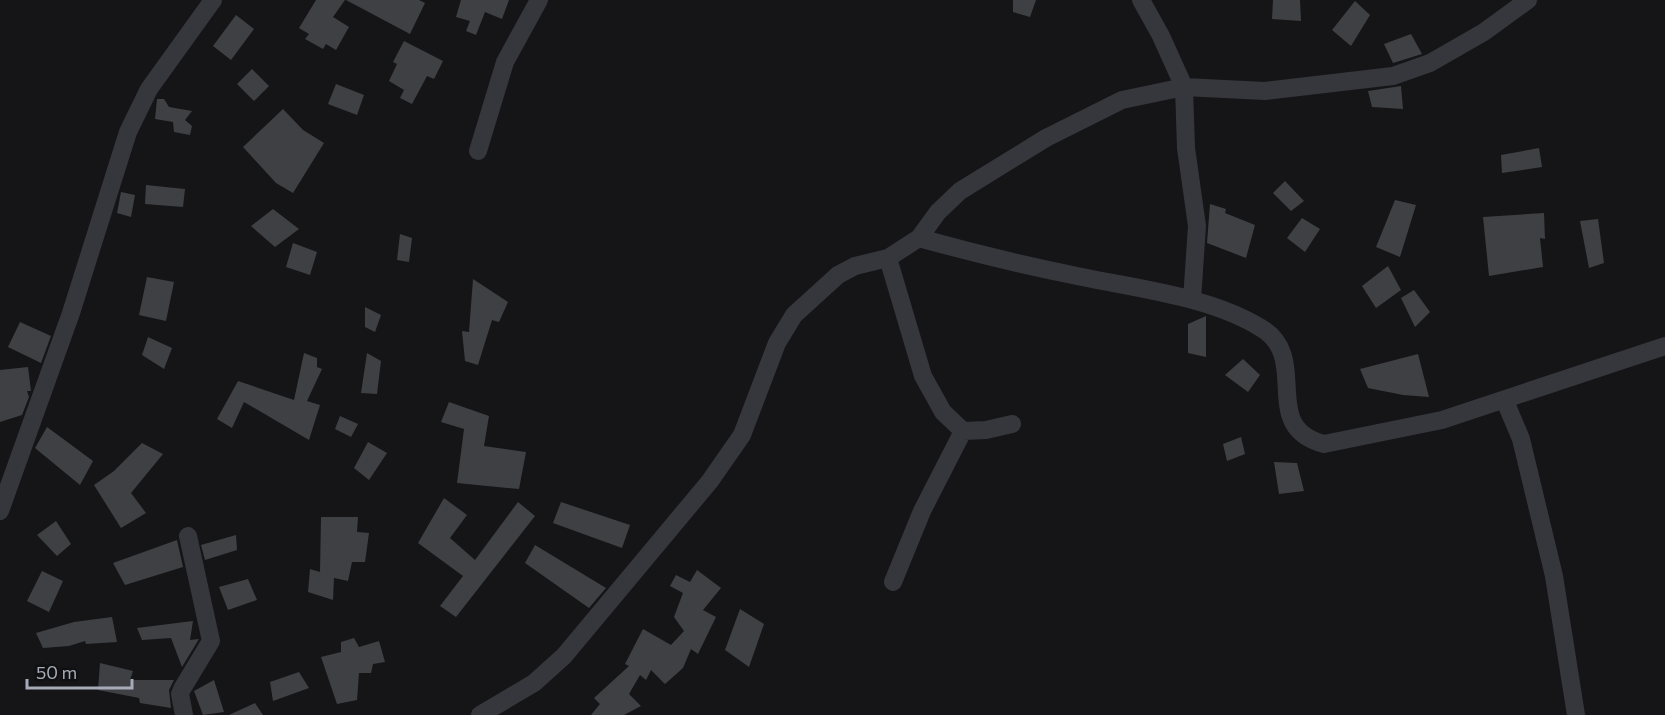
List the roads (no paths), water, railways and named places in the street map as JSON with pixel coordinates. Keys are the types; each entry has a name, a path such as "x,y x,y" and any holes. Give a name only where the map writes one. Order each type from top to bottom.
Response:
{"street":[{"path":"0,511 71,313 128,132 149,89 213,0"},
{"path":"478,151 505,62 539,0"},
{"path":"1141,0 1161,36 1184,87 1186,148 1197,226 1192,300"},
{"path":"480,715 534,683 564,656 710,482 742,435 777,344 794,315 817,291 838,275 855,266 888,258 919,238 939,212 960,191 1046,138 1122,100 1184,87 1265,91 1394,76 1430,63 1484,33 1528,0"},
{"path":"919,238 1048,270 1192,300 1239,317 1271,335 1281,349 1287,368 1288,412 1297,431 1309,440 1324,444 1442,420 1505,401 1665,346"},
{"path":"888,258 922,376 943,412 963,431 986,430 1012,424"},
{"path":"1505,401 1521,439 1554,576 1575,715"},
{"path":"893,582 922,511 963,431"},
{"path":"184,715 182,689 211,641 188,536"}]}
